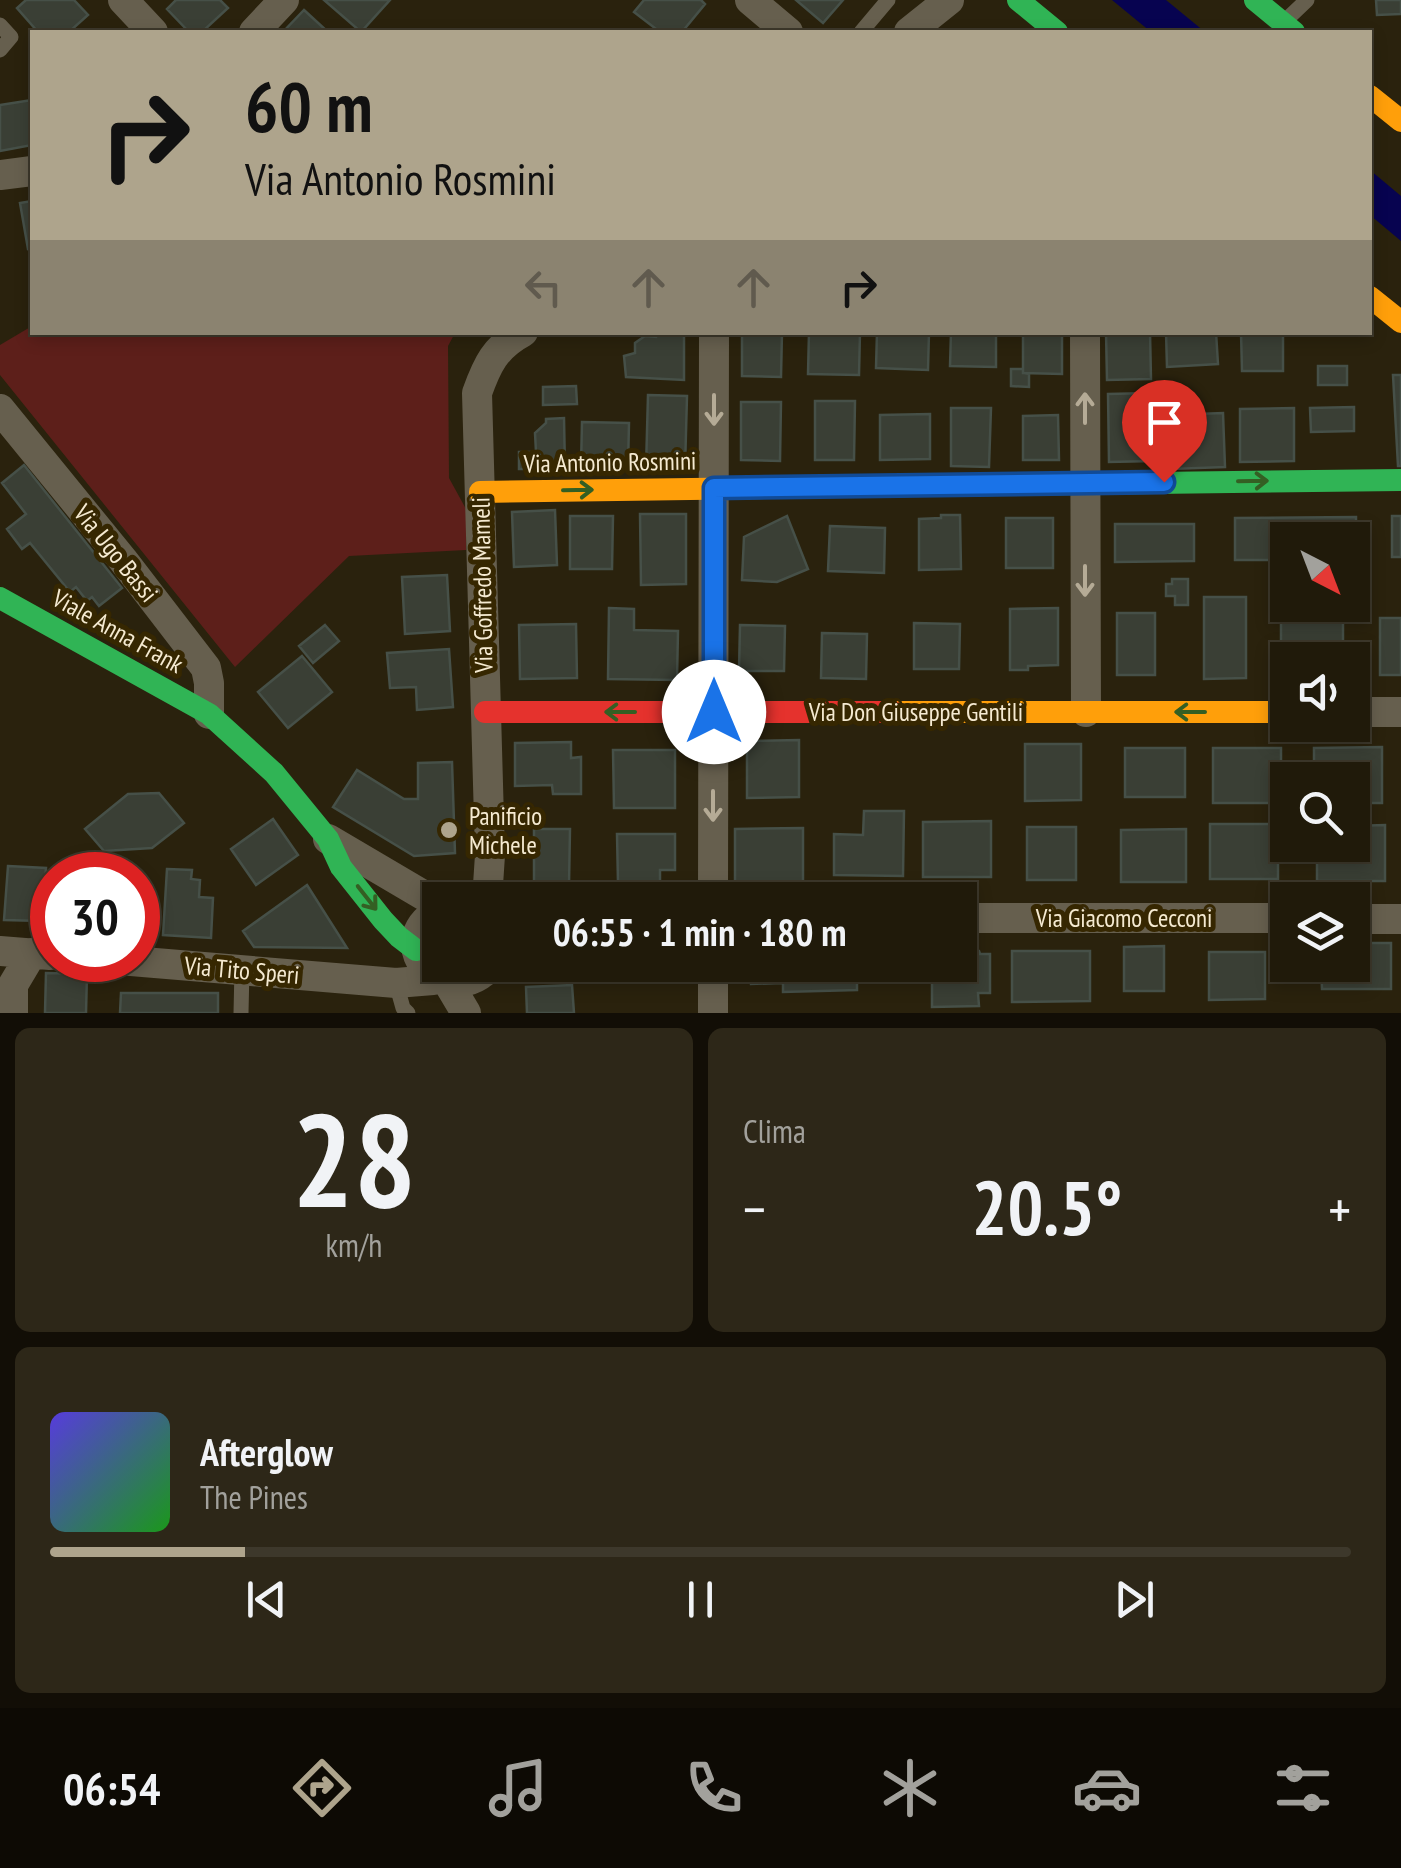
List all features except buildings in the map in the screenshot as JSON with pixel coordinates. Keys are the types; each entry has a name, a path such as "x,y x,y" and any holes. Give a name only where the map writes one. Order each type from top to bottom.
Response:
{"street":[{"path":"122,0 151,30"},
{"path":"256,30 284,0"},
{"path":"750,0 786,30"},
{"path":"912,30 949,0"},
{"path":"1018,0 1055,30"},
{"path":"1255,0 1289,28"},
{"path":"1372,98 1401,121"},
{"path":"0,175 30,170"},
{"path":"1372,298 1401,322"},
{"name":"Via Goffredo Mameli","path":"488,882 477,393 489,361 517,335"},
{"path":"713,882 714,335"},
{"path":"1085,335 1086,712"},
{"name":"Via Ugo Bassi","path":"0,409 206,668 209,714"},
{"name":"Via Antonio Rosmini","path":"480,492 1401,480"},
{"name":"Viale Anna Frank","path":"0,598 209,714"},
{"name":"Via Don Giuseppe Gentili","path":"485,712 1270,712"},
{"path":"1370,712 1401,712"},
{"path":"209,714 274,772 328,839 341,866 422,962"},
{"path":"328,839 422,897"},
{"path":"480,882 490,855"},
{"name":"Via Giacomo Cecconi","path":"977,918 1270,918"},
{"path":"1370,918 1401,918"},
{"path":"0,950 30,953"},
{"name":"Via Tito Speri","path":"160,963 380,981 422,971"},
{"path":"8,994 30,968"},
{"path":"440,982 466,1013"},
{"path":"713,982 713,1013"}],"lane":[{"path":"863,30 888,0"},
{"path":"1289,28 1307,0"},
{"path":"0,25 11,37 0,50"},
{"path":"241,1013 242,969"},
{"path":"380,981 408,1013"}],"shaded area":[{"path":"1112,0 1166,0 1203,30 1149,30"},
{"path":"1372,172 1401,196 1401,241 1372,217"},
{"path":"30,327 30,335 454,335 448,346 449,478 466,509 466,550 349,556 235,667 0,375 0,345"}],"traffic: fast":[{"path":"1018,0 1055,30"},
{"path":"1255,0 1292,30"},
{"path":"828,487 1401,480"},
{"path":"0,598 209,714 274,773 328,839 341,867 383,920 416,950"}],"traffic: slow":[{"path":"1372,98 1401,121"},
{"path":"1372,299 1401,322"},
{"path":"480,492 828,487"},
{"path":"893,712 1270,712"}],"traffic: jam":[{"path":"485,712 893,712"}],"place":[{"name":"Panificio Michele","path":"449,830"}],"route":[{"path":"714,712 714,488 1164,482"}]}
